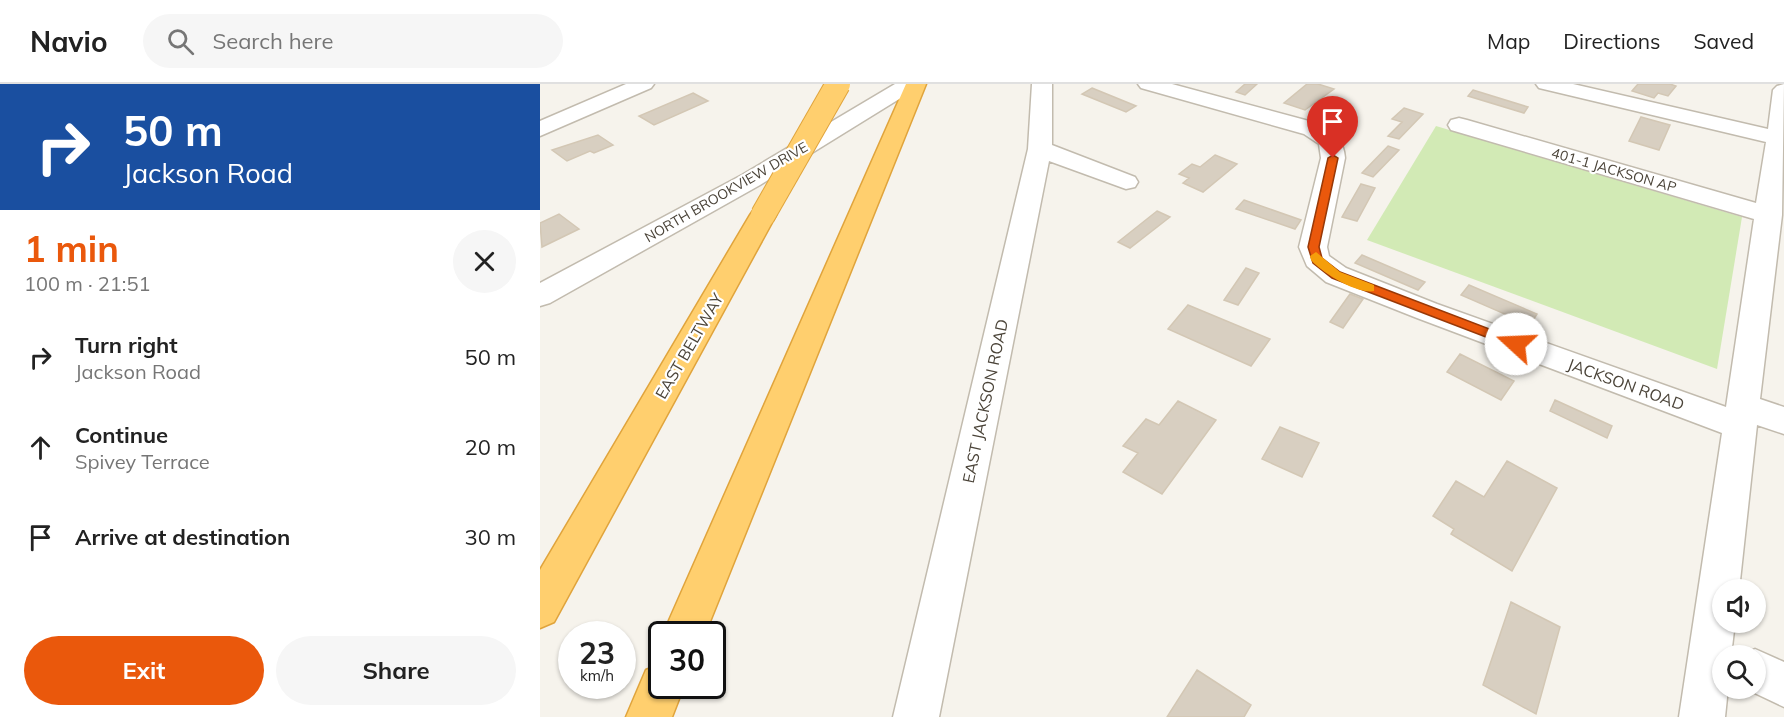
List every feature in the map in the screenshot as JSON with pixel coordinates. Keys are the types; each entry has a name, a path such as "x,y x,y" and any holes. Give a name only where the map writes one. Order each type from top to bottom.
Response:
{"highway":[{"name":"EAST BELTWAY","path":"540,608 838,84"},
{"path":"690,621 916,84"},
{"path":"649,717 657,699"}],"street":[{"path":"540,129 644,84"},
{"name":"NORTH BROOKVIEW DRIVE","path":"540,296 751,180 910,84"},
{"name":"EAST JACKSON ROAD","path":"916,717 1040,149 1042,84"},
{"name":"JACKSON ROAD","path":"1148,84 1312,129 1328,138 1333,147 1333,158 1313,247 1317,260 1336,275 1427,311 1741,416"},
{"path":"1546,84 1778,138"},
{"path":"1717,645 1741,416 1784,90 1764,84"},
{"name":"401-1 JACKSON AP","path":"1459,125 1769,215"},
{"path":"1040,149 1126,182"},
{"path":"1741,416 1784,422"},
{"path":"1702,717 1712,671"},
{"path":"1766,676 1784,685"}],"green space":[{"path":"1436,126 1742,217 1717,369 1367,240"}],"building":[{"path":"1245,84 1257,84 1245,95 1236,92"},
{"path":"1307,84 1318,84 1334,89 1305,110 1284,103"},
{"path":"1638,84 1676,86 1668,96 1658,93 1654,98 1632,91"},
{"path":"1092,88 1136,106 1126,112 1082,94"},
{"path":"1473,90 1528,107 1524,113 1468,96"},
{"path":"693,93 708,101 654,125 639,116"},
{"path":"1404,108 1423,114 1399,139 1388,136 1402,122 1392,119"},
{"path":"1641,117 1670,125 1659,150 1629,141"},
{"path":"598,135 613,145 594,153 590,151 567,161 552,150"},
{"path":"1388,146 1399,150 1373,177 1362,173"},
{"path":"1215,155 1237,164 1203,192 1183,183 1189,178 1179,174 1192,164 1200,167"},
{"path":"1361,184 1375,188 1357,221 1342,217"},
{"path":"1244,200 1301,220 1295,229 1236,209"},
{"path":"1157,211 1170,217 1130,248 1118,242"},
{"path":"559,214 579,229 542,247 540,223"},
{"path":"1362,255 1425,282 1418,290 1355,263"},
{"path":"1246,268 1259,273 1238,305 1224,300"},
{"path":"1469,285 1537,314 1530,325 1461,295"},
{"path":"1350,294 1363,299 1343,328 1330,322"},
{"path":"1188,305 1270,339 1251,366 1168,329"},
{"path":"1460,354 1514,381 1501,400 1447,372"},
{"path":"1555,400 1612,426 1607,438 1550,411"},
{"path":"1178,401 1216,420 1162,494 1123,472 1138,453 1123,446 1146,419 1159,425"},
{"path":"1280,427 1319,443 1302,477 1262,459"},
{"path":"1507,461 1557,488 1512,571 1451,534 1454,529 1433,516 1456,481 1484,497"},
{"path":"1511,602 1560,627 1536,714 1483,685"},
{"path":"1197,670 1251,705 1244,717 1167,717"}],"slow traffic":[{"path":"1316,256 1317,260 1336,275 1370,288"}],"route":[{"path":"1333,158 1313,247 1317,260 1336,275 1516,344"}]}
